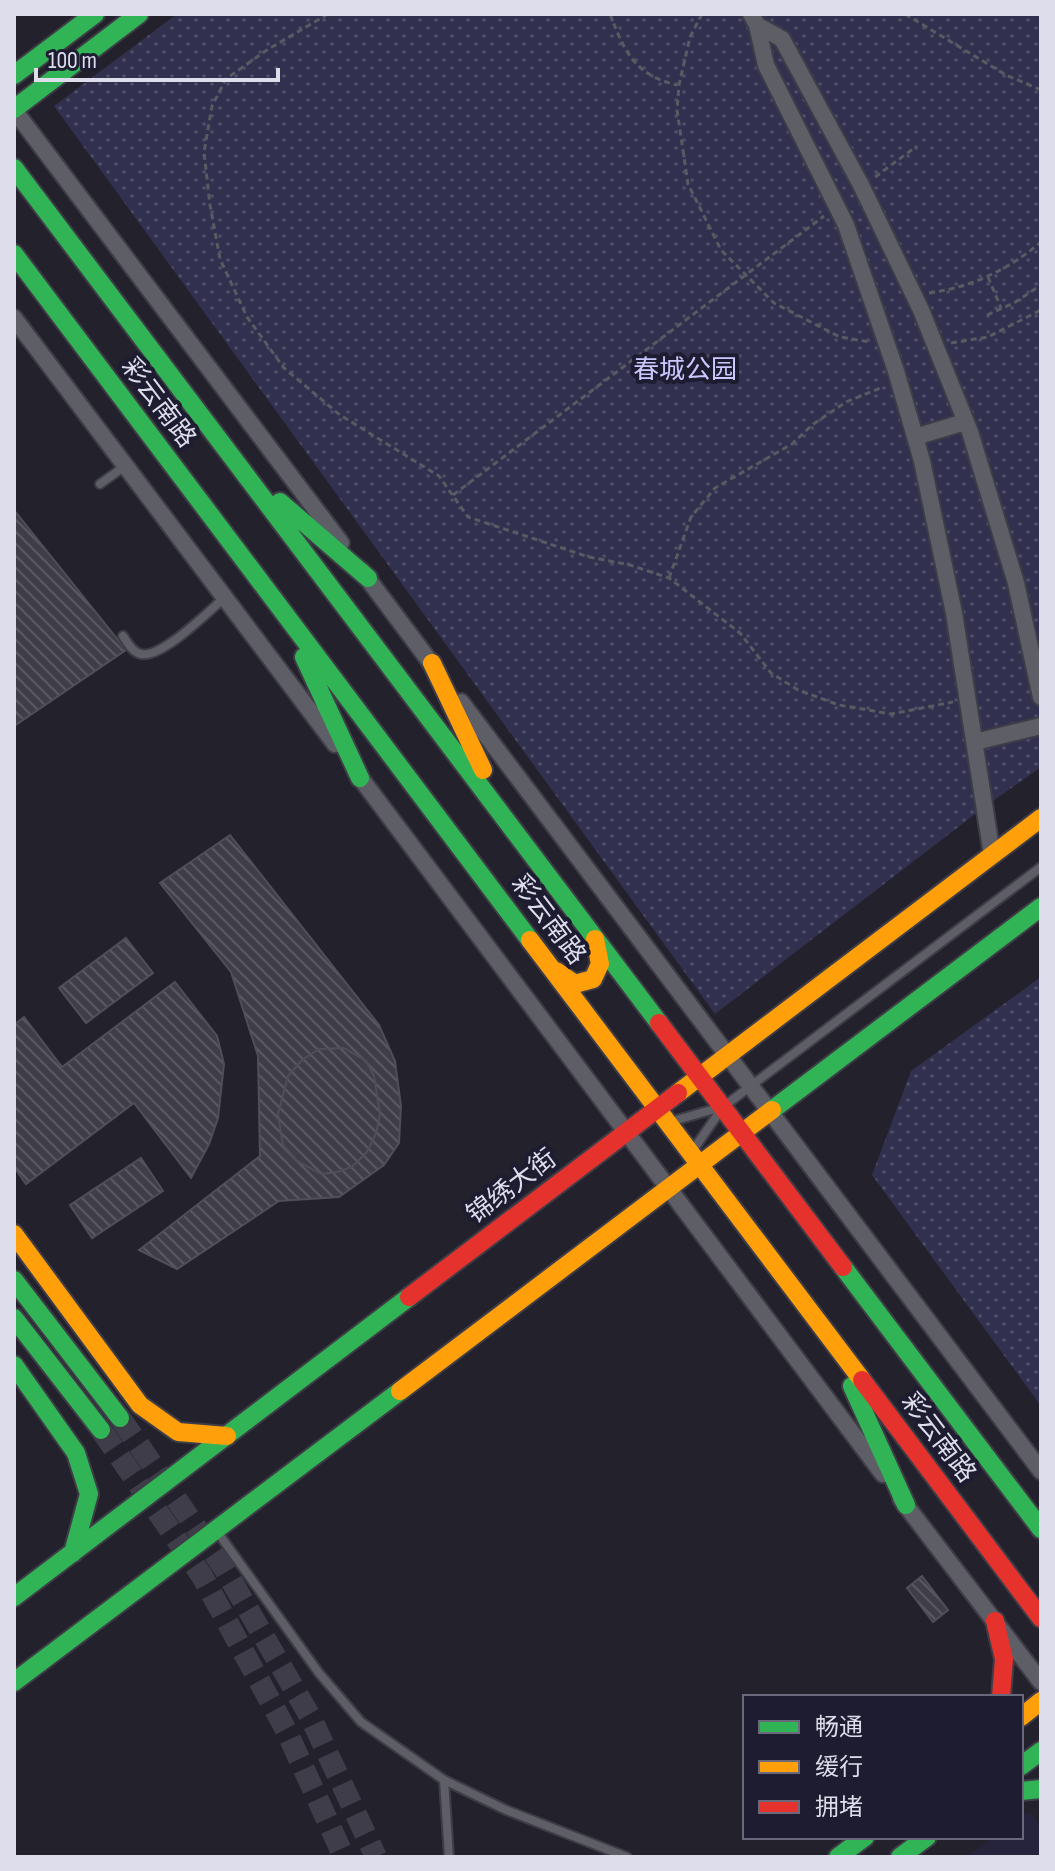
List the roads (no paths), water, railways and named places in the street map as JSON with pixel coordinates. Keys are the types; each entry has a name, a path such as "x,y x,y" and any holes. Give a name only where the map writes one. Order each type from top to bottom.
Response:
{"main road":[{"path":"14,75 95,14"},
{"path":"14,110 139,14"},
{"name":"彩云南路","path":"14,168 1041,1529"},
{"name":"彩云南路","path":"14,254 1041,1618"},
{"path":"237,464 368,578"},
{"path":"282,611 360,778"},
{"path":"432,663 509,823"},
{"name":"锦绣大街","path":"14,1597 627,1133 663,1116 700,1077 1041,818"},
{"path":"14,1682 669,1188 696,1159 742,1133 1041,907"},
{"path":"551,966 569,982 581,984 593,979 600,964 594,936"},
{"path":"14,1234 140,1405 178,1432 227,1436"},
{"path":"14,1280 120,1418"},
{"path":"14,1318 101,1430"},
{"path":"833,1343 906,1505"},
{"path":"14,1365 76,1453 89,1494 73,1553"},
{"path":"995,1621 1006,1653 1006,1680 1002,1695"},
{"path":"1023,1715 1041,1701"},
{"path":"1023,1764 1041,1751"},
{"path":"838,1857 862,1839"},
{"path":"900,1857 924,1839"}],"street":[{"path":"754,19 782,39 862,187 914,295 965,422 1016,583 1041,697"},
{"path":"754,19 766,65 846,225 915,437 954,613 992,855"},
{"path":"14,110 1041,1471"},
{"path":"14,318 1041,1682"},
{"path":"915,437 965,422"},
{"path":"975,742 1041,726"}],"lane":[{"path":"100,484 125,466"},
{"path":"123,636 133,651 143,655 158,652 224,598"},
{"path":"696,1159 723,1107 1041,867"},
{"path":"663,1116 723,1107"},
{"path":"216,1529 319,1673 361,1722 444,1780 506,1810 627,1857"},
{"path":"444,1780 449,1857"}],"tunnel":[{"path":"120,1418 224,1568 311,1718 376,1857"},
{"path":"101,1430 202,1576 286,1730 344,1857"}],"park label":[{"name":"春城公园","path":"685,370"}]}
